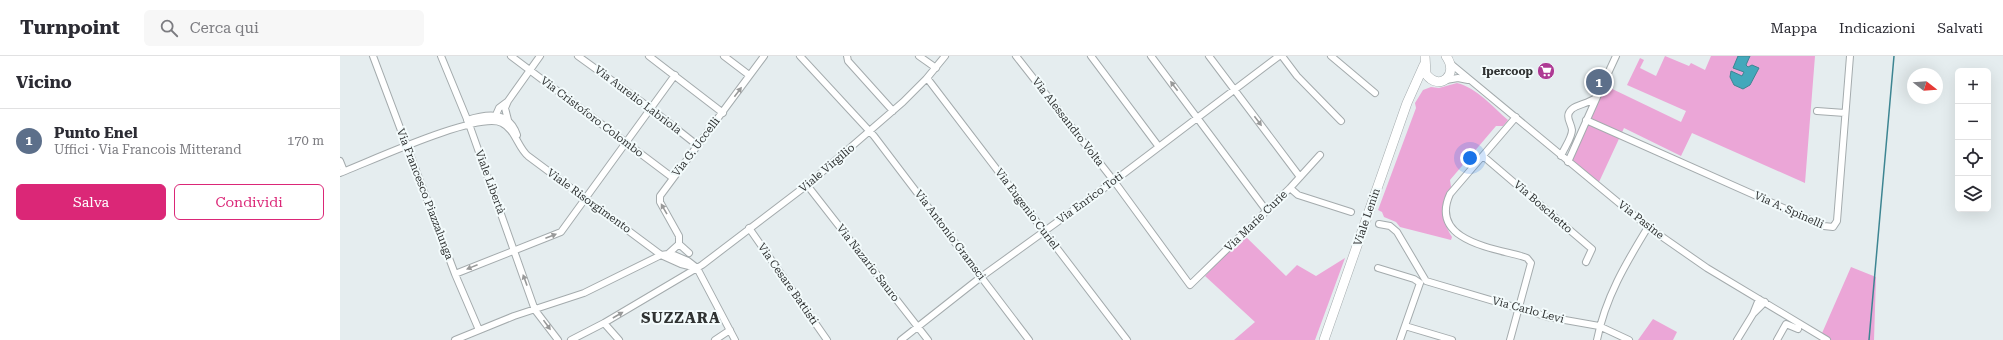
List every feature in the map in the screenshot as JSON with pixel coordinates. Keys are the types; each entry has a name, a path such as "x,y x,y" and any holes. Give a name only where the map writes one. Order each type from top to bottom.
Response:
{"main road":[{"path":"1411,93 1423,84 1440,81 1450,73 1451,64 1446,56"},
{"path":"1425,61 1426,74 1432,80 1440,81"},
{"name":"Viale Lenin","path":"1324,340 1411,93 1425,61"}],"street":[{"name":"Via Francesco Piazzalunga","path":"373,56 455,274 479,330"},
{"name":"Viale Libertà","path":"441,56 468,122 535,310 558,340"},
{"name":"Via Cristoforo Colombo","path":"511,56 673,178"},
{"path":"497,117 505,108 508,101 540,56"},
{"name":"Via Aurelio Labriola","path":"578,56 650,108 697,145"},
{"path":"649,56 722,113"},
{"path":"724,56 749,75"},
{"name":"Via G. Uccelli","path":"679,244 680,236 659,199 697,145 764,56"},
{"name":"Via Antonio Gramsci","path":"800,56 874,136 1028,340"},
{"path":"846,56 848,61 893,111"},
{"path":"919,56 936,68"},
{"name":"Viale Virgilio","path":"571,340 604,323 697,268 807,185 893,111 927,78 945,56"},
{"name":"Via Alessandro Volta","path":"1016,56 1114,181 1190,285"},
{"path":"1091,56 1159,147"},
{"path":"1151,56 1266,210"},
{"path":"1209,56 1300,177"},
{"name":"Via Enrico Toti","path":"901,340 981,276 1114,181 1279,56"},
{"path":"1282,56 1297,76 1341,121"},
{"path":"1331,56 1375,93"},
{"path":"1568,162 1616,56"},
{"name":"Via A. Spinelli","path":"1587,118 1829,228 1833,227 1837,221 1850,56"},
{"name":"Via Pasine","path":"1451,64 1469,81 1516,117 1568,162 1648,227 1707,268 1827,340"},
{"path":"455,274 561,232 586,199 625,141 675,75"},
{"name":"Via Eugenio Curiel","path":"927,78 1045,231 1126,340"},
{"path":"1440,81 1458,78 1469,81"},
{"path":"1561,156 1572,131 1568,116 1569,113 1575,108 1597,97"},
{"path":"497,117 499,108 508,101"},
{"path":"1585,104 1588,109 1587,118"},
{"path":"505,108 508,120 514,127 519,144"},
{"path":"1817,111 1845,113"},
{"path":"340,161 342,172 488,114 508,120"},
{"path":"497,117 508,126 519,144"},
{"path":"1510,340 1529,272 1530,263 1527,258 1473,243 1461,237 1454,231 1447,216 1447,201 1450,194 1516,117"},
{"path":"1569,139 1570,145 1575,145"},
{"name":"Viale Risorgimento","path":"519,144 526,154 661,255 681,264 697,268"},
{"name":"Via Marie Curie","path":"1190,285 1290,188 1320,155"},
{"name":"Via Boschetto","path":"1483,156 1592,249 1586,262"},
{"name":"Via Nazario Sauro","path":"807,185 928,340"},
{"path":"1290,188 1298,195 1351,212"},
{"path":"1379,224 1390,226 1396,232 1423,282 1400,340"},
{"path":"1597,340 1599,326 1620,273 1648,227"},
{"name":"Via Cesare Battisti","path":"749,228 827,340"},
{"path":"668,254 679,244 689,253"},
{"path":"455,340 514,316 584,293 661,255 668,254 688,261 697,268 735,340"},
{"name":"Via Carlo Levi","path":"1378,268 1423,282 1548,316 1599,326 1629,340"},
{"path":"1737,340 1762,300"},
{"path":"1514,340 1521,313 1519,308"},
{"path":"604,323 619,340"},
{"path":"1777,340 1786,324 1798,329"},
{"path":"1405,326 1452,340"},
{"path":"715,340 730,330"}],"shaded area":[{"path":"1665,56 1689,66 1691,63 1705,70 1711,56 1815,56 1805,183 1692,133 1681,156 1624,128 1599,182 1571,159 1604,85 1681,122 1686,111 1627,85 1640,58 1644,60 1640,68 1656,76"},
{"path":"1457,83 1464,85 1478,93 1508,120 1503,126 1496,126 1450,180 1451,187 1444,200 1442,212 1445,224 1452,237 1451,240 1400,227 1396,222 1384,217 1382,212 1378,210 1416,108 1415,103 1423,90 1431,87 1439,88"},
{"path":"1244,235 1286,276 1297,265 1316,276 1345,258 1315,340 1234,340 1255,322 1205,276"},
{"path":"1851,267 1876,277 1874,340 1819,340"},
{"path":"1653,319 1677,332 1673,340 1638,340"}],"water":[{"path":"1738,56 1750,56 1746,65 1748,67 1752,65 1759,68 1750,85 1743,89 1734,85 1730,77 1731,71 1742,76 1744,72 1733,68"}],"waterway":[{"path":"1869,340 1894,56"}],"place":[{"name":"Ipercoop","path":"1546,71"},
{"name":"Punto Enel","path":"1599,82"}],"district":[{"name":"SUZZARA","path":"681,318"}]}
